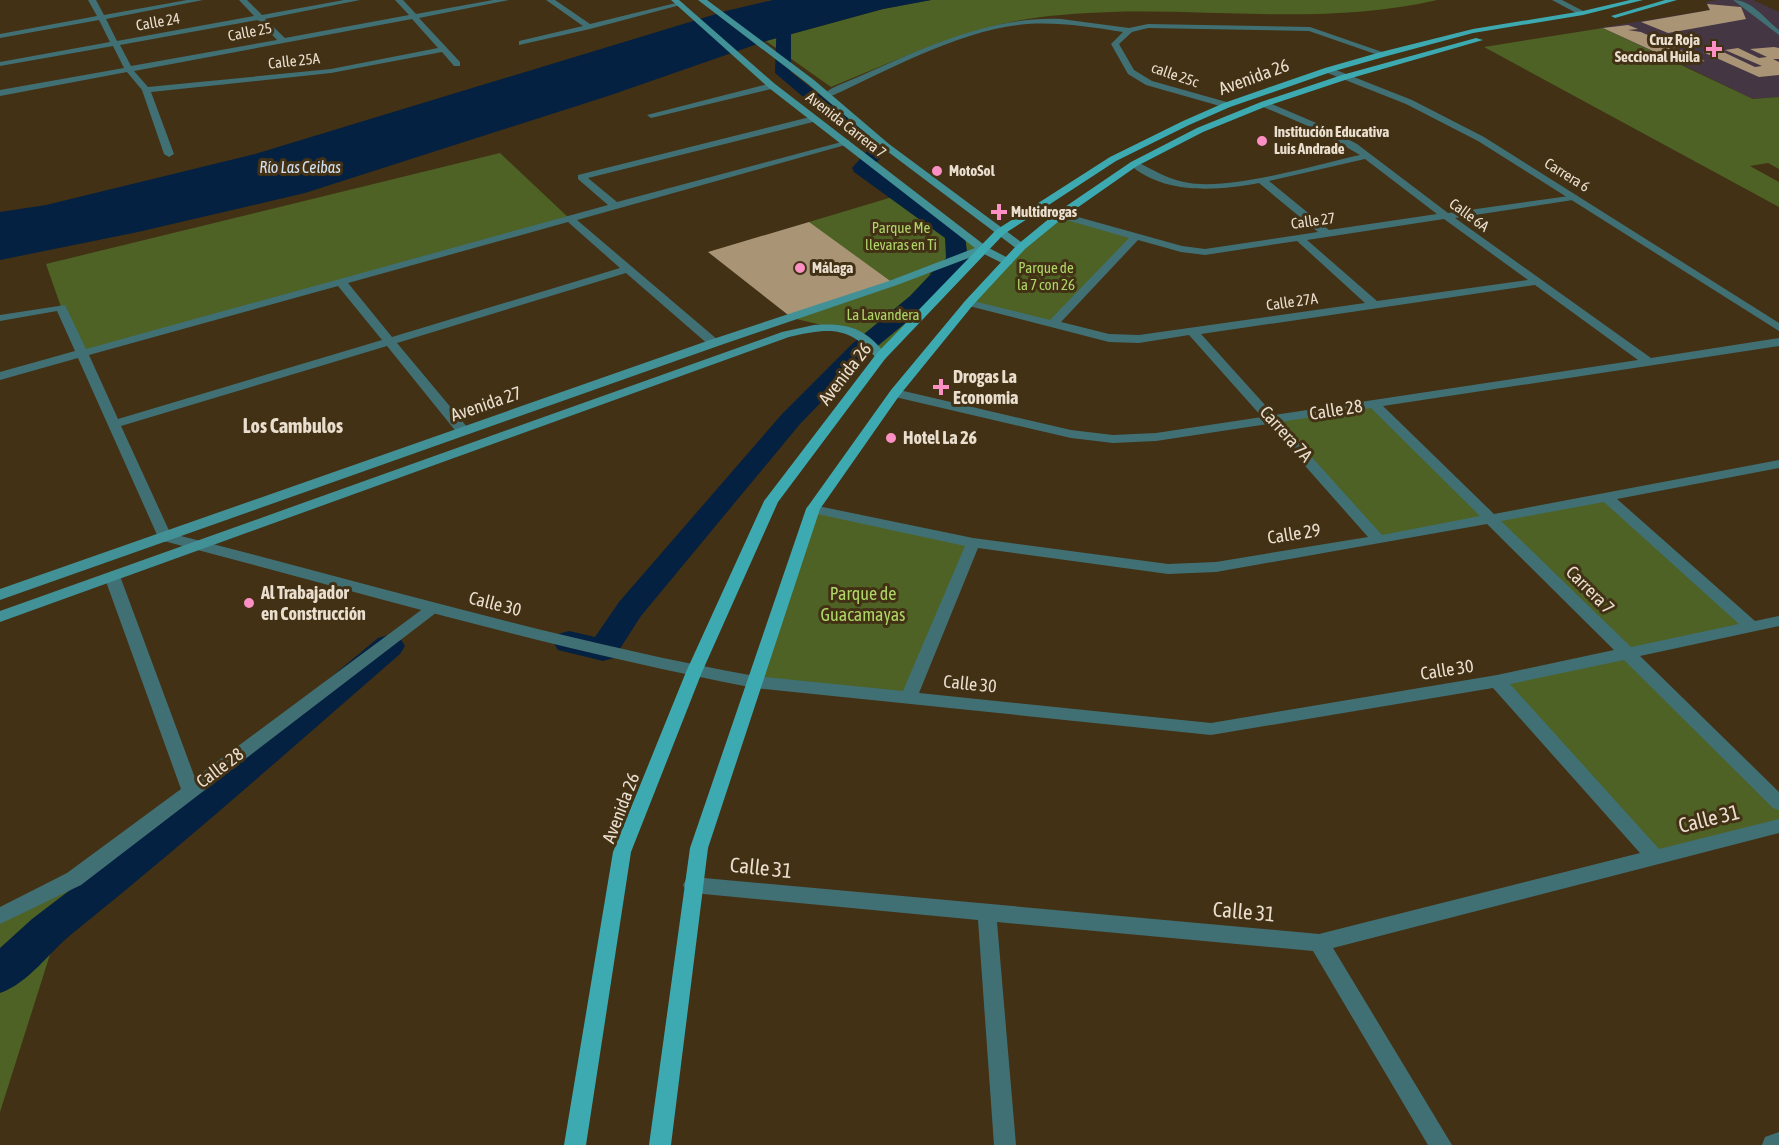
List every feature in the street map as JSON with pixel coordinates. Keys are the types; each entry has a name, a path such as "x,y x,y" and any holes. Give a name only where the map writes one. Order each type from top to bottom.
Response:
{"main road":[{"name":"Avenida Carrera 7","path":"702,0 712,10 796,71 886,146 1021,247"},
{"name":"Avenida 26","path":"575,1145 622,852 694,672 771,501 881,356 1000,232 1113,159 1227,105 1328,70 1473,31 1583,13 1639,0"},
{"name":"Avenida 26","path":"660,1145 699,848 813,509 895,393 969,303 1021,247 1060,215 1134,164 1200,130 1264,104 1345,77 1488,38 1638,12 1673,0"},
{"name":"Avenida Carrera 7","path":"677,2 772,86 814,119 983,249 1008,262"},
{"name":"Avenida 27","path":"0,595 714,343 893,283 983,249"},
{"name":"Avenida 27","path":"0,617 786,334 810,329 828,329 864,338 881,356"}],"street":[{"path":"92,0 128,68 146,90 169,154"},
{"path":"0,36 199,0"},
{"path":"243,0 282,40"},
{"name":"Calle 24","path":"0,64 356,0"},
{"path":"399,0 457,64"},
{"name":"Calle 25","path":"0,93 505,0"},
{"path":"550,0 590,27"},
{"path":"1556,0 1583,13"},
{"path":"522,43 590,27 677,2"},
{"path":"826,95 924,53 990,30 1050,21 1129,30 1148,26 1176,25 1310,29 1384,54"},
{"name":"calle 25c","path":"1129,30 1115,44 1131,72 1149,83 1227,105"},
{"name":"Calle 25A","path":"146,90 330,71 444,49"},
{"name":"Carrera 6","path":"1328,70 1445,119 1779,328"},
{"path":"651,115 772,86"},
{"name":"Calle 6A","path":"1264,104 1318,127 1353,146 1536,282 1650,363"},
{"path":"615,206 581,177 814,119"},
{"path":"0,376 846,142"},
{"path":"1134,164 1190,186 1260,179 1366,156"},
{"path":"1260,179 1328,235"},
{"name":"Calle 27","path":"1060,215 1195,252 1328,235 1573,197"},
{"path":"570,219 714,343"},
{"path":"1053,324 1135,237"},
{"path":"1299,238 1375,306"},
{"path":"116,424 628,269"},
{"path":"341,282 463,431"},
{"name":"Calle 27A","path":"969,303 1109,338 1139,339 1536,282"},
{"path":"0,318 61,307 116,424 165,537"},
{"name":"Carrera 7A","path":"1192,331 1379,540"},
{"name":"Calle 28","path":"895,393 1071,434 1113,439 1156,437 1779,342"},
{"name":"Carrera 7","path":"1374,404 1779,803"},
{"name":"Calle 29","path":"813,509 973,543 1168,569 1216,567 1379,540 1779,464"},
{"path":"1608,498 1752,627"},
{"name":"Calle 30","path":"165,537 433,609 694,672 755,682 1211,729 1497,681 1779,621"},
{"path":"909,698 973,543"},
{"path":"112,576 190,790"},
{"name":"Calle 28","path":"0,916 74,879 433,609"},
{"path":"1497,681 1655,857"},
{"name":"Calle 31","path":"693,885 1319,943 1779,826"},
{"path":"987,914 1005,1145"},
{"path":"1319,943 1441,1145"},
{"path":"1773,1145 1779,1143"}],"lane":[{"path":"1736,0 1755,12 1764,23 1779,33"}],"shaded area":[{"name":"Cruz Roja Seccional Huila","path":"1753,0 1779,12 1779,97 1753,99 1599,28 1709,10 1706,2"}],"green space":[{"path":"931,0 1437,0 1397,8 1315,14 1111,12 1028,19 958,37 831,87 766,41 883,9"},
{"path":"1603,28 1753,99 1779,97 1779,169 1768,163 1750,166 1779,182 1779,207 1484,47"},
{"path":"500,153 570,219 82,354 61,307 46,264"},
{"path":"909,192 983,249 926,272 952,282 881,356 864,335 792,318 809,222"},
{"name":"Parque de la 7 con 26","path":"1060,215 1135,237 1053,324 969,303 1008,262"},
{"path":"1374,404 1491,519 1379,540 1273,419"},
{"path":"1608,498 1752,627 1628,653 1779,803 1779,826 1655,857 1497,681 1626,654 1491,519"},
{"name":"Parque de Guacamayas","path":"813,509 973,543 909,698 755,683"},
{"path":"74,879 0,1112 0,922"}],"water":[{"name":"Río Las Ceibas","path":"773,0 931,0 883,9 766,41 611,95 305,193 138,232 0,260 0,212 46,205 255,154 726,11"}],"building":[{"path":"1707,4 1741,7 1746,19 1668,33 1641,22 1710,10"},
{"path":"1628,25 1638,29 1628,30 1641,32 1705,61 1681,64 1603,28"},
{"path":"1738,48 1759,58 1767,57 1750,49 1779,48 1779,59 1773,59 1779,62 1779,75 1759,77 1703,52 1719,50 1755,67 1762,66 1725,50"},
{"name":"Málaga","path":"809,222 893,283 792,318 708,252"}],"waterway":[{"path":"569,642 603,650 630,609 791,419 860,349 918,301 957,259 955,236 861,168 878,151 783,73 785,63 784,15"},
{"path":"0,975 46,931 146,853 389,646"}],"place":[{"name":"Cruz Roja Seccional Huila","path":"1714,49"},
{"name":"Institución Educativa Luis Andrade","path":"1262,141"},
{"name":"MotoSol","path":"937,171"},
{"name":"Multidrogas","path":"999,212"},
{"name":"Málaga","path":"800,268"},
{"name":"Drogas La Economia","path":"941,387"},
{"name":"Hotel La 26","path":"891,438"},
{"name":"Al Trabajador en Construcción","path":"249,603"}],"district":[{"name":"Los Cambulos","path":"293,426"}],"park label":[{"name":"Parque Me llevaras en Ti","path":"901,236"},
{"name":"La Lavandera","path":"883,315"}]}
